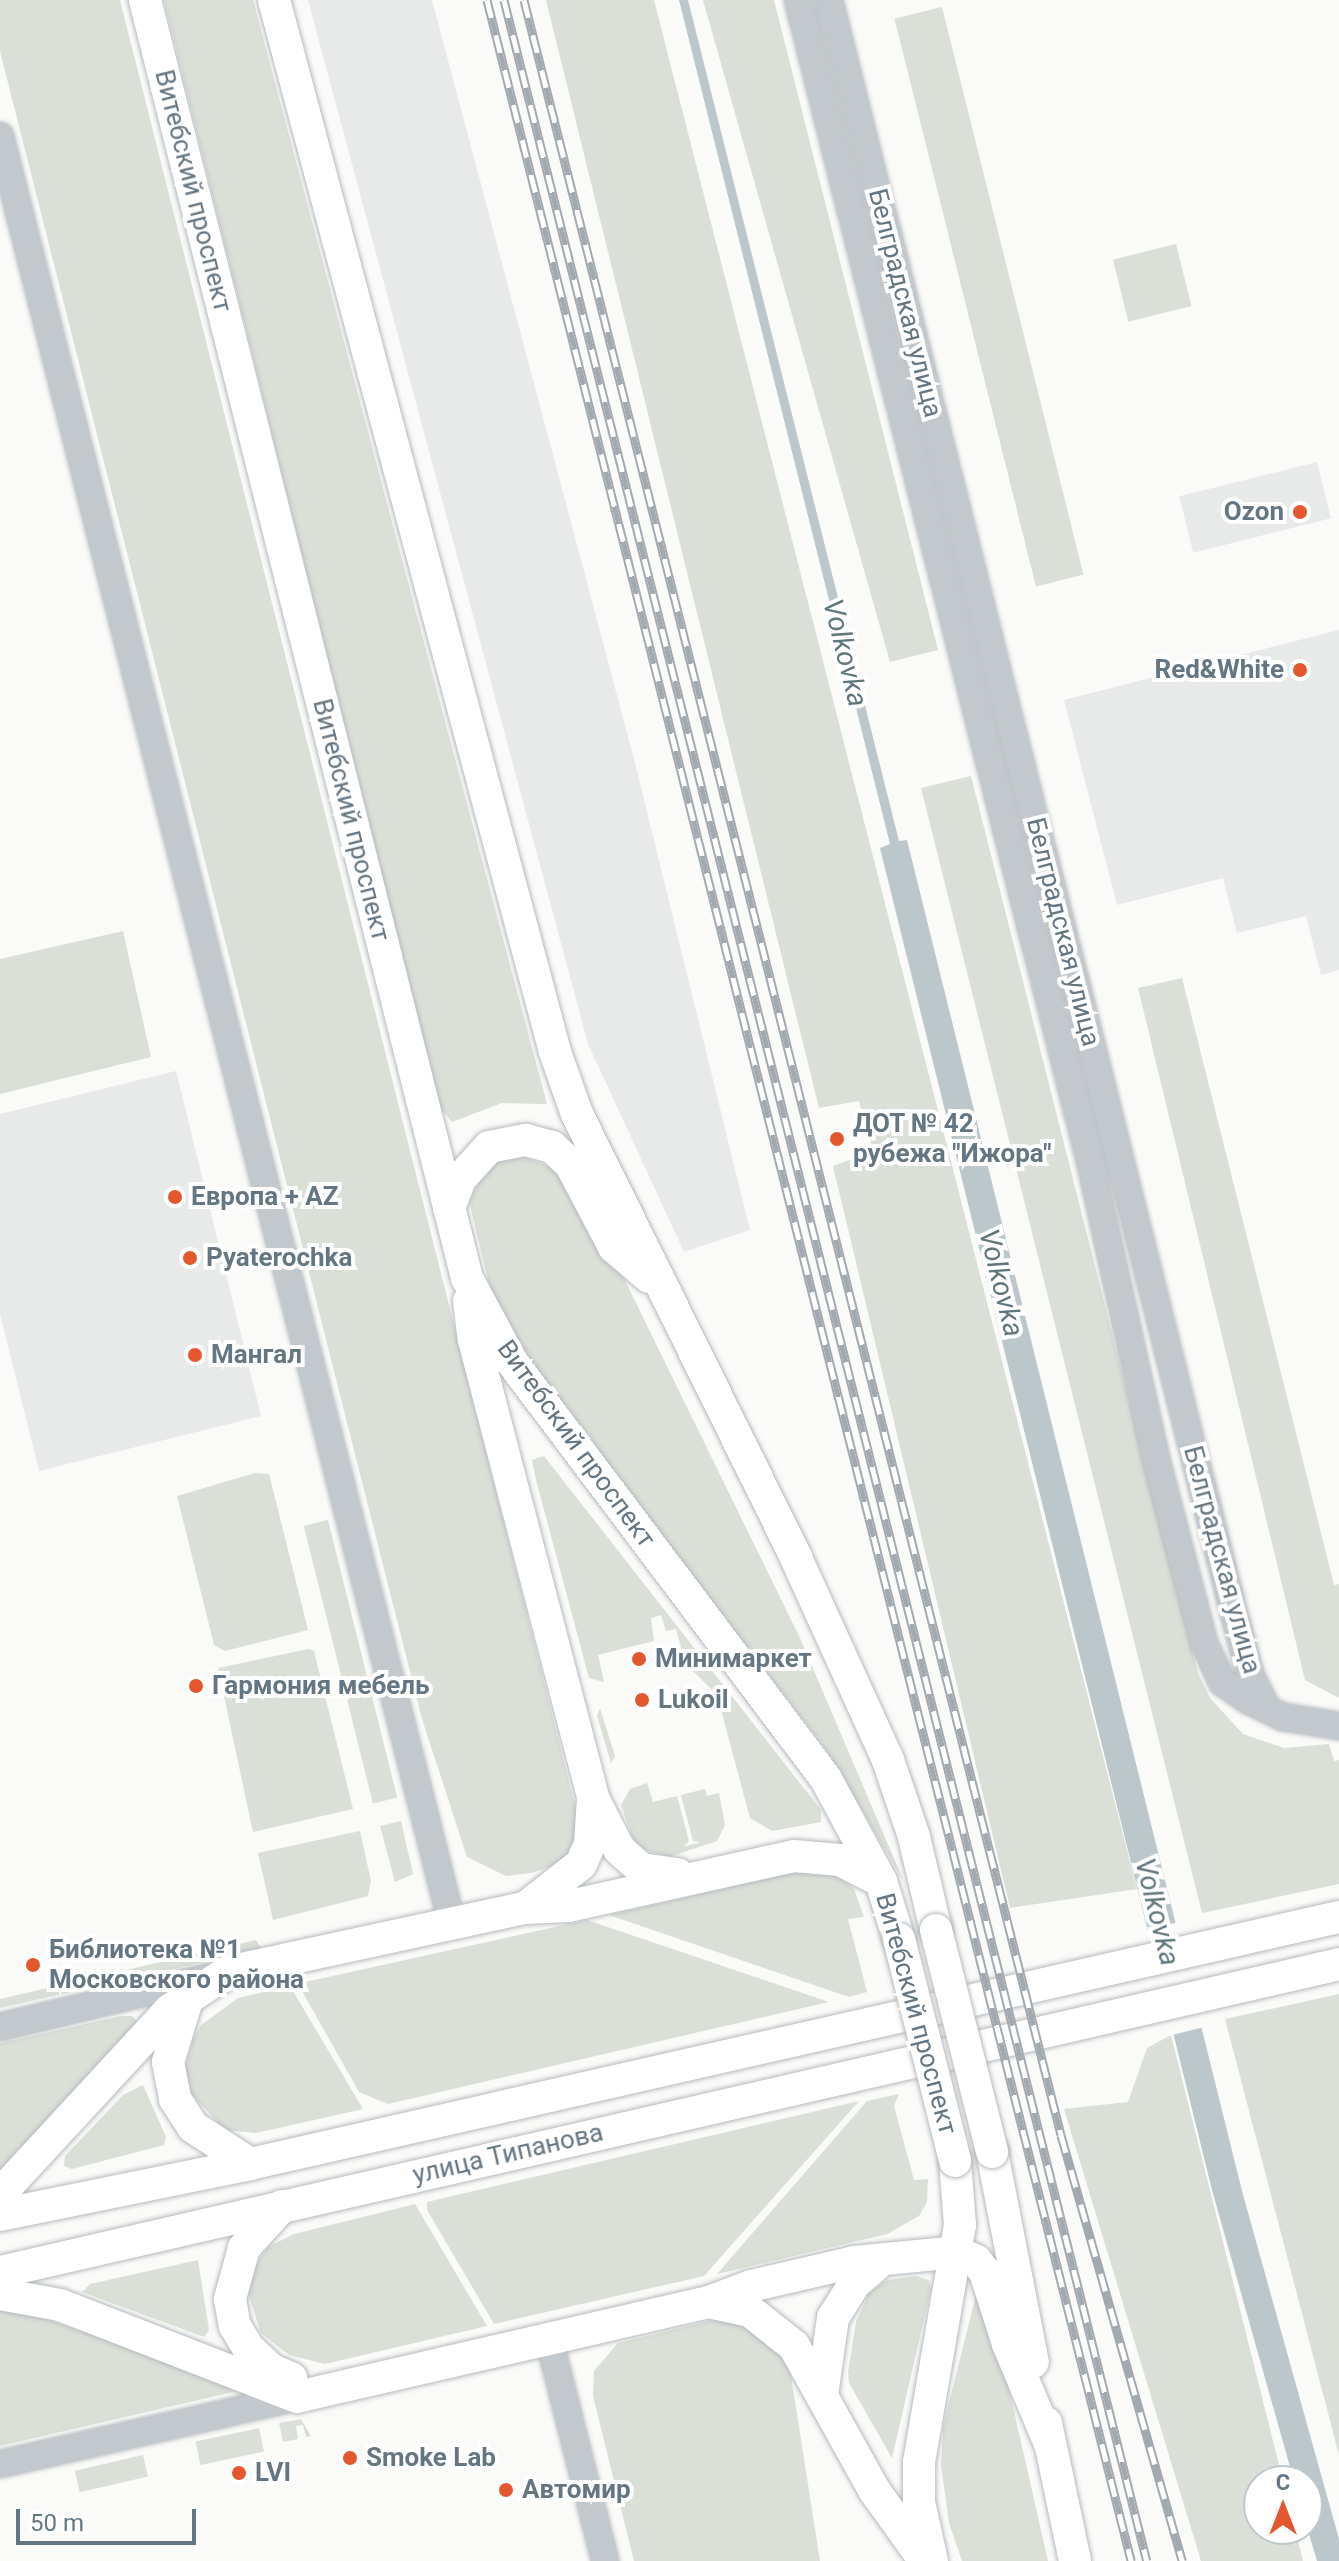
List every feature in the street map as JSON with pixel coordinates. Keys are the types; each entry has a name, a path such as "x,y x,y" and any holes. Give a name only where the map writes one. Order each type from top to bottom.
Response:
{"main road":[{"name":"Витебский проспект","path":"145,0 467,1278 512,1362 808,1753 881,1881 899,1939 955,2161 957,2252 920,2447 919,2502 932,2561"},
{"name":"Витебский проспект","path":"274,0 555,1052 577,1114 796,1558 888,1760 914,1837 992,2152 1075,2561"},
{"path":"449,1208 460,1179 489,1147 526,1140 552,1147 571,1165 614,1247 661,1287"},
{"path":"467,1278 474,1340 593,1798 619,1849 641,1869 709,1874"},
{"path":"525,1908 581,1864 590,1844 593,1798"},
{"path":"0,2194 189,1989 228,1972 525,1908 569,1906 709,1874 820,1855 881,1881"},
{"name":"улица Типанова","path":"0,2215 250,2164 1339,1917"},
{"name":"улица Типанова","path":"0,2272 1339,1964"},
{"path":"189,1989 168,2062 175,2099 193,2127 250,2164"},
{"path":"282,2205 238,2259 231,2286 231,2314 241,2338 258,2359 314,2390"},
{"path":"0,2294 60,2305 314,2390 709,2302 794,2276 854,2262 877,2264 957,2252 976,2261 985,2272 1008,2344 1050,2444"},
{"path":"822,2395 833,2318 845,2296 877,2264"},
{"path":"709,2302 750,2311 783,2333 822,2395 874,2490 925,2561"}],"street":[{"name":"Белградская улица","path":"798,0 1092,1170 1187,1583 1222,1682 1267,1709"},
{"name":"Белградская улица","path":"829,0 1230,1598 1251,1677 1267,1709"},
{"path":"0,136 452,1923"},
{"path":"1267,1709 1310,1725 1339,1726"},
{"path":"0,2027 189,1989"},
{"path":"549,2339 605,2561"},
{"path":"0,2464 314,2390"}],"shaded area":[{"path":"0,0 120,0 577,1813 579,1842 560,1864 531,1873 506,1876 467,1857 422,1719 0,51"},
{"path":"164,0 253,0 547,1104 502,1103 452,1122 440,1108"},
{"path":"308,0 432,0 635,763 750,1230 684,1252 588,1044"},
{"path":"546,0 654,0 1137,1889 1010,1908 833,1166 873,1151 859,1101 819,1108"},
{"path":"703,0 774,0 938,650 890,662"},
{"path":"942,7 1084,575 1036,586 894,19"},
{"path":"1176,244 1191,306 1128,322 1113,260"},
{"path":"1317,462 1331,518 1193,553 1179,496"},
{"path":"1339,630 1339,970 1321,975 1306,916 1237,933 1223,878 1117,905 1064,700"},
{"path":"971,776 1198,1673 1210,1698 1243,1734 1284,1748 1329,1744 1334,1761 1339,1760 1339,1884 1202,1913 921,788"},
{"path":"123,931 151,1057 0,1094 0,959"},
{"path":"1182,978 1334,1585 1339,1584 1339,1698 1305,1680 1138,988"},
{"path":"176,1071 261,1416 39,1471 0,1314 0,1114"},
{"path":"516,1154 556,1169 588,1205 800,1638 904,1882 828,1752 517,1345 491,1292 469,1201 488,1165"},
{"path":"544,1456 821,1810 821,1822 772,1831 750,1818 717,1695 685,1663 676,1629 666,1631 661,1615 651,1618 654,1641 598,1655 604,1682 589,1678 536,1480 532,1460"},
{"path":"255,1473 269,1474 308,1630 225,1651 214,1645 177,1496"},
{"path":"328,1520 397,1798 373,1804 304,1526"},
{"path":"308,1649 314,1651 353,1809 253,1832 218,1668"},
{"path":"600,1708 615,1756 611,1763 597,1716"},
{"path":"647,1783 653,1802 677,1796 689,1841 683,1847 701,1842 693,1841 681,1795 705,1789 707,1796 719,1793 725,1825 717,1841 669,1857 636,1847 621,1805 630,1789"},
{"path":"401,1821 413,1874 395,1882 380,1826"},
{"path":"360,1831 371,1881 368,1896 273,1920 258,1853"},
{"path":"800,1871 834,1872 854,1889 864,1917 848,1919 867,1992 849,1997 609,1915"},
{"path":"587,1920 829,2002 388,2104 359,2092 302,1991 305,1982"},
{"path":"256,1940 262,1949 0,2008 0,1999"},
{"path":"290,1986 363,2109 256,2133 225,2130 192,2095 185,2069 193,2038 201,2025 238,1998"},
{"path":"1339,1994 1339,2455 1225,2019"},
{"path":"132,2016 139,2023 0,2172 0,2043"},
{"path":"1171,2035 1279,2465 1243,2465 1243,2545 1299,2545 1303,2561 1201,2561 1064,2109 1128,2102 1147,2048"},
{"path":"143,2085 166,2137 164,2145 72,2169 64,2166 65,2156 123,2095"},
{"path":"899,2094 894,2106 914,2180 928,2179 927,2202 919,2216 887,2234 717,2274 867,2101"},
{"path":"859,2101 704,2276 494,2324 427,2210 427,2202"},
{"path":"415,2204 487,2326 325,2364 289,2355 261,2333 248,2293 256,2264 268,2247 294,2234"},
{"path":"198,2260 209,2330 204,2337 82,2292 90,2284"},
{"path":"916,2276 929,2280 931,2289 892,2458 849,2383 848,2372 856,2322 869,2293 887,2280"},
{"path":"978,2287 987,2292 1048,2561 962,2561 949,2523 941,2466 943,2427"},
{"path":"0,2308 35,2315 223,2380 233,2392 0,2446"},
{"path":"717,2319 731,2319 758,2332 789,2363 820,2561 634,2561 593,2396 594,2371 618,2343"},
{"path":"301,2419 311,2436 306,2437 303,2425 296,2426 298,2439 283,2442 279,2423"},
{"path":"259,2428 264,2451 200,2465 195,2442"},
{"path":"143,2455 148,2476 80,2492 75,2471"}],"water":[{"name":"Volkovka","path":"679,0 688,0 899,841 907,840 1242,2191 1318,2465 1289,2465 1212,2190 880,848 890,844"},
{"path":"1323,2482 1339,2539 1339,2561 1317,2561 1312,2545 1323,2545"}],"pier":[{"path":"1179,1922 1205,2027 1170,2036 1144,1931"}],"railway":[{"path":"487,0 1131,2561"},
{"path":"504,0 1147,2561"},
{"path":"524,0 1061,2135 1182,2561"}],"place":[{"name":"Ozon","path":"1300,512"},
{"name":"Red&White","path":"1300,670"},
{"name":"ДОТ № 42 рубежа \"Ижора\"","path":"837,1139"},
{"name":"Европа + AZ","path":"175,1197"},
{"name":"Pyaterochka","path":"190,1258"},
{"name":"Мангал","path":"195,1355"},
{"name":"Минимаркет","path":"639,1659"},
{"name":"Гармония мебель","path":"196,1686"},
{"name":"Lukoil","path":"642,1700"},
{"name":"Библиотека №1 Московского района","path":"33,1965"},
{"name":"Smoke Lab","path":"350,2458"},
{"name":"LVI","path":"239,2473"},
{"name":"Автомир","path":"506,2490"}]}
